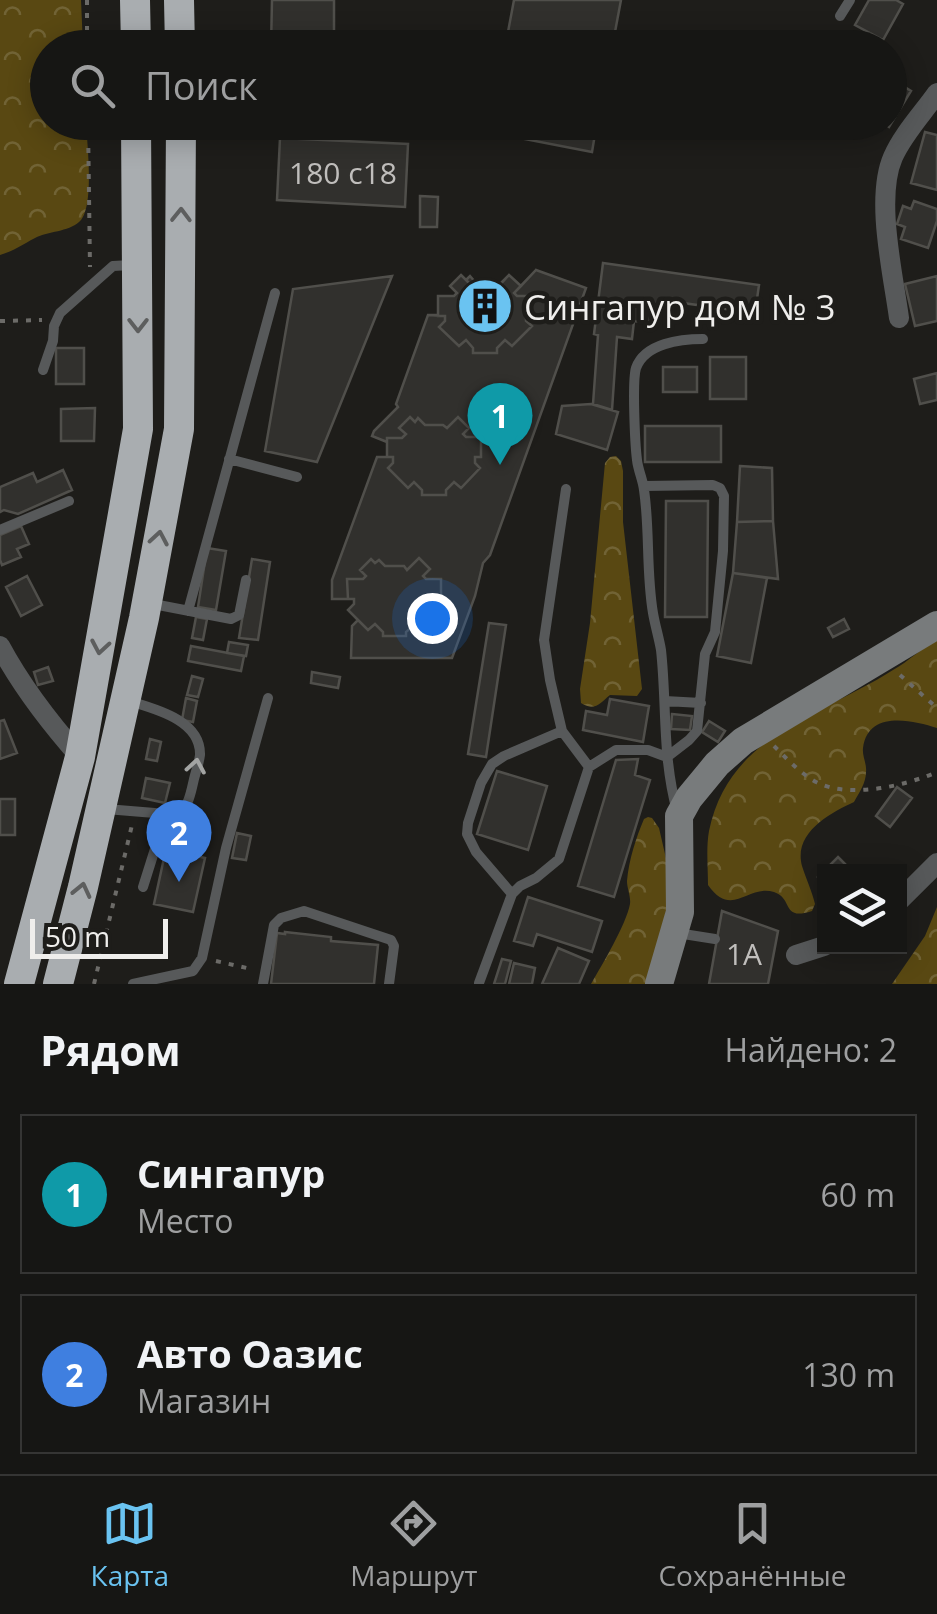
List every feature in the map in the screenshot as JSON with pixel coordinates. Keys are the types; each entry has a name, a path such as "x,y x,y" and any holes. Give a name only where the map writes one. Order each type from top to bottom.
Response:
{"highway":[{"path":"136,0 136,30"},
{"path":"179,0 180,30"},
{"path":"19,984 80,757 138,430 136,140"},
{"path":"58,984 147,603 179,430 181,140"}],"main road":[{"path":"660,984 680,912 678,816 689,798 717,764 743,741 937,625"}],"street":[{"path":"907,136 937,93"},
{"path":"899,318 885,189 889,168 904,140"},
{"path":"0,646 16,676 80,757"},
{"path":"907,893 937,863"},
{"path":"796,955 817,948"}],"lane":[{"path":"840,16 850,0"},
{"path":"43,370 60,313 114,266 137,264"},
{"path":"188,611 275,293"},
{"path":"678,816 664,730 644,486 637,462 635,376 639,361 660,344 703,338"},
{"path":"230,459 297,477"},
{"path":"644,486 713,485 724,496 715,632 706,654 695,734 667,756"},
{"path":"566,489 544,640 562,731 589,767"},
{"path":"0,530 70,501"},
{"path":"147,603 230,619 239,614 246,580"},
{"path":"134,984 192,971 202,958 226,848 268,698"},
{"path":"100,808 179,814 186,808 200,758 200,748 186,726 158,710 125,699"},
{"path":"664,702 701,703"},
{"path":"512,894 476,852 467,834 468,823 492,764 562,731"},
{"path":"479,983 512,894 559,859 589,767 616,750 632,748 667,756"},
{"path":"143,887 166,814"},
{"path":"263,984 274,924 304,911 391,940 394,946 389,984"},
{"path":"676,932 715,939"}],"path":[{"path":"87,0 87,30"},
{"path":"88,140 90,287"},
{"path":"0,320 57,318"},
{"path":"905,679 937,708"},
{"path":"760,732 792,764 830,788 873,790 937,772"},
{"path":"94,984 136,810"},
{"path":"202,958 239,966"}],"green space":[{"path":"0,0 81,0 82,30 30,30 30,140 87,140 89,175 84,215 69,228 40,236 0,255"},
{"path":"616,456 623,471 623,522 642,689 637,696 610,695 590,707 581,703 580,689 605,463"},
{"path":"937,639 937,728 892,721 873,728 867,736 863,751 866,776 854,802 825,818 803,844 802,866 815,904 812,911 792,911 774,892 756,892 733,900 717,895 708,885 709,831 720,798 736,771 781,731 893,670"},
{"path":"648,817 659,828 671,880 647,984 591,984 628,913 629,865 641,826"},
{"path":"937,907 937,984 892,984 925,936"}],"building":[{"path":"272,0 334,0 334,30 271,30"},
{"path":"514,0 621,0 615,30 508,30"},
{"path":"869,0 896,0 903,4 889,30 864,30 855,25"},
{"path":"925,132 937,135 937,190 911,183"},
{"path":"280,140 408,144 405,207 277,200"},
{"path":"530,140 594,140 592,152"},
{"path":"420,196 438,197 437,227 420,227"},
{"path":"914,201 937,209 928,248 901,239 905,227 897,224 903,206 911,209"},
{"path":"603,263 759,285 755,313 661,300 658,324 634,321 632,339 617,337 612,410 593,404 598,335 594,334"},
{"path":"536,270 586,288 490,555 483,563 452,658 351,658 352,626 358,620 368,630 375,624 383,636 406,636 415,624 421,630 441,610 435,599 441,599 441,579 426,579 423,576 430,569 419,558 407,570 371,559 360,570 366,576 363,579 347,579 348,599 332,599 332,580 377,457 393,457 388,468 408,488 414,482 422,495 446,495 454,482 461,488 480,468 475,457 481,457 481,437 466,437 463,434 469,428 458,417 447,428 425,425 410,417 399,428 406,434 402,438 387,438 387,442 372,436 398,407 428,315 445,316 439,327 459,346 466,340 473,353 497,353 505,340 512,346 532,326 526,316 532,316 532,296 514,293"},
{"path":"536,270 586,288 490,555 483,563 452,658 351,658 352,626 358,620 348,610 354,599 332,599 332,580 377,457 387,457 387,442 372,436 398,407 428,315 438,315 438,296 457,293 450,286 461,275 478,292 492,292 509,275 521,286"},
{"name":"Сингапур дом № 3","path":"461,275 466,280 470,276 476,283 494,283 498,287 509,275 521,286 514,293 517,296 532,296 532,316 526,316 526,321 532,326 512,346 505,340 497,353 473,353 466,340 459,346 439,327 445,316 438,316 438,296 454,296 457,293 450,286"},
{"path":"392,276 317,462 265,451 293,289"},
{"path":"470,276 476,283 494,283 498,287 492,292 478,292 466,280"},
{"path":"937,276 937,321 915,326 905,284"},
{"path":"56,348 84,348 84,384 56,384"},
{"path":"710,357 746,357 746,399 710,399"},
{"path":"663,367 697,367 697,392 663,392"},
{"path":"937,373 937,400 920,404 914,379"},
{"path":"591,404 618,412 607,450 556,434 562,406"},
{"path":"95,408 94,441 61,441 61,409"},
{"path":"410,417 425,425 447,428 458,417 469,428 463,434 466,437 481,437 481,457 475,457 480,468 461,488 454,482 446,495 422,495 414,482 408,488 388,468 393,457 387,457 387,438 402,438 406,434 399,428"},
{"path":"645,426 721,426 721,462 645,462"},
{"path":"740,466 772,468 773,521 737,522"},
{"path":"63,470 72,490 18,514 0,512 0,487 33,473 37,482"},
{"path":"666,501 708,501 707,617 665,617"},
{"path":"773,521 778,579 733,573 737,522"},
{"path":"21,526 29,544 17,549 21,557 2,565 0,535"},
{"path":"207,548 226,551 216,610 198,607"},
{"path":"419,558 430,569 423,576 426,579 441,579 441,599 435,599 435,604 441,610 421,630 415,624 406,636 383,636 375,624 368,630 348,610 354,599 348,599 347,579 363,579 366,576 360,570 371,559 407,570"},
{"path":"252,559 270,562 258,640 239,638"},
{"path":"733,573 767,578 751,663 717,656"},
{"path":"27,576 42,605 21,616 6,587"},
{"path":"196,617 207,619 203,640 192,638"},
{"path":"844,619 849,629 833,637 828,628"},
{"path":"489,623 506,625 486,757 468,754"},
{"path":"229,642 248,645 246,656 227,653"},
{"path":"191,646 244,656 241,671 188,661"},
{"path":"48,667 53,681 38,685 34,672"},
{"path":"312,672 340,677 338,688 311,683"},
{"path":"192,676 203,679 198,697 187,695"},
{"path":"186,698 197,701 193,722 182,720"},
{"path":"610,699 649,706 643,742 583,730 586,711 607,715"},
{"path":"672,714 692,716 690,730 671,729"},
{"path":"4,720 17,753 0,759 0,721"},
{"path":"709,721 725,731 718,742 702,732"},
{"path":"150,739 161,742 157,761 146,759"},
{"path":"638,759 635,775 650,780 614,897 578,886 616,760"},
{"path":"497,771 547,786 528,850 477,834"},
{"path":"146,778 170,783 165,803 142,798"},
{"path":"897,787 912,798 890,827 876,816"},
{"path":"0,799 15,799 15,835 0,835"},
{"path":"190,820 207,824 205,833 188,829"},
{"path":"237,833 251,836 246,860 232,858"},
{"path":"166,849 205,858 193,912 154,904"},
{"path":"528,897 602,921 592,952 537,934 533,946 514,941"},
{"path":"722,911 778,931 768,984 709,984"},
{"path":"277,933 378,945 374,984 271,984"},
{"path":"558,948 589,961 579,984 542,984"},
{"path":"502,959 511,961 505,984 494,984"},
{"path":"514,963 535,968 532,984 509,984"}],"place":[{"name":"Сингапур дом № 3","path":"485,306"},
{"name":"Сингапур","path":"500,465"},
{"name":"Авто Оазис","path":"179,882"}]}
